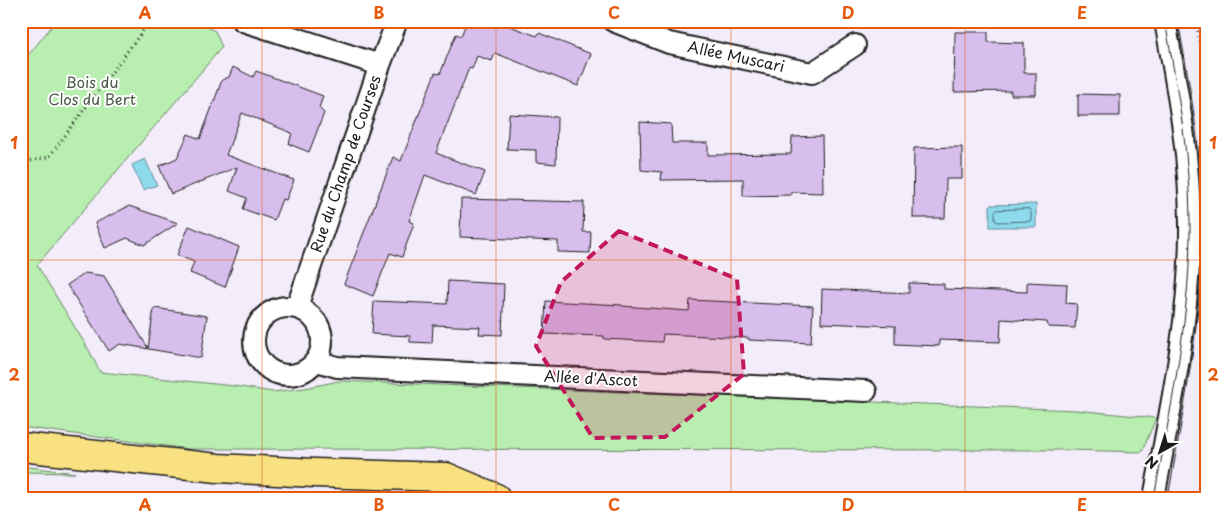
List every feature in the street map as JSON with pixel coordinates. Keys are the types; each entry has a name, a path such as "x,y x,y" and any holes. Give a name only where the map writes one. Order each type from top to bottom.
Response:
{"highway":[{"path":"21,446 218,468 446,477 496,498"}],"street":[{"path":"242,21 380,64"},
{"name":"Rue du Champ de Courses","path":"299,308 303,288 380,64 397,21"},
{"name":"Allée Muscari","path":"613,21 670,43 812,73 855,45"},
{"path":"1154,498 1181,348 1190,235 1184,128 1165,21"},
{"path":"287,306 308,312 321,329 322,351 317,360 308,369 298,374 286,375 275,373 265,366 258,357 254,346 254,334 258,323 266,314 276,308 287,306"},
{"name":"Allée d'Ascot","path":"317,360 337,367 866,391"}],"path":[{"path":"21,163 49,157 150,21"},
{"path":"1196,21 1206,72"},
{"path":"1202,498 1206,477"}],"highlighted area":[{"path":"619,231 737,279 744,374 665,437 593,438 536,346 561,282"}],"green space":[{"name":"Bois du Clos du Bert","path":"56,21 195,21 215,31 222,47 37,265 90,352 100,372 273,392 339,381 1076,410 1156,418 1142,452 1066,450 189,449 21,427 21,64"},
{"path":"21,466 75,473 21,472"}],"water":[{"path":"145,159 157,185 143,190 132,165"},
{"path":"1036,204 1036,227 990,227 990,205"}],"building":[{"path":"467,21 496,21 537,36 539,33 591,54 578,86 495,53 492,61 477,56 472,69 469,68 436,153 485,172 476,195 425,175 409,221 414,223 402,257 390,253 373,296 344,284 393,157 401,161 435,73 440,74 456,34 461,36"},
{"path":"955,32 988,32 988,42 1024,43 1024,73 1036,73 1036,95 1011,95 1011,91 954,92"},
{"path":"233,67 253,77 256,71 323,96 319,108 324,113 309,152 289,144 292,133 242,113 226,155 294,180 286,200 282,199 274,220 243,209 247,198 229,191 237,167 171,194 159,166 177,158 188,134 200,139 222,80 229,77"},
{"path":"1078,94 1120,95 1120,116 1078,116"},
{"path":"509,114 557,117 556,164 536,162 536,150 507,149"},
{"path":"640,122 671,124 672,143 708,143 708,155 791,154 792,137 822,136 823,193 791,192 791,195 743,196 743,179 661,180 662,172 641,170"},
{"path":"962,147 962,179 946,179 945,218 913,218 914,148"},
{"path":"461,199 584,202 583,232 591,232 590,253 558,252 558,241 460,237"},
{"path":"129,206 178,223 144,245 127,238 105,248 95,223"},
{"path":"189,226 239,247 225,287 190,273 194,262 177,255"},
{"path":"85,273 104,276 148,348 154,308 207,316 201,358 120,344 109,351 67,285"},
{"path":"448,281 504,284 502,335 479,334 480,327 433,325 432,343 410,342 410,336 372,334 374,301 447,304"},
{"path":"1027,282 1067,284 1066,303 1077,304 1075,328 1048,327 1047,322 1001,319 1000,342 939,340 939,346 895,344 895,326 821,323 822,289 909,293 909,283 944,284 944,289 1027,292"},
{"path":"690,300 813,306 811,343 663,334 662,342 604,339 604,336 544,334 546,301 689,311"}],"tram line":[{"path":"1154,498 1182,334 1189,268 1190,235 1186,154 1165,21"},
{"path":"1168,498 1195,334 1202,268 1203,235 1199,154 1178,21"}]}
